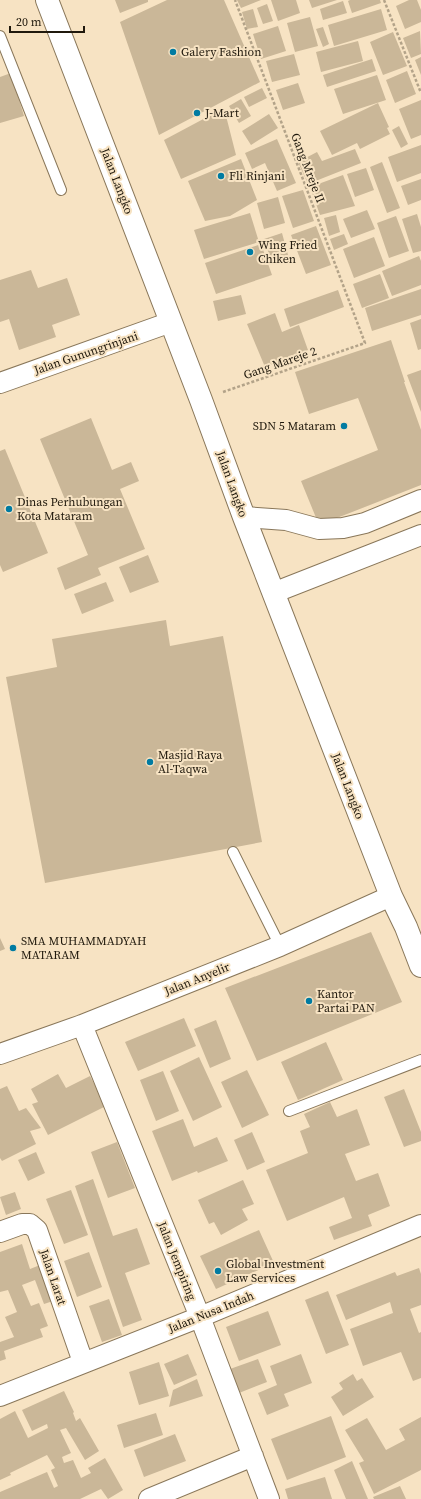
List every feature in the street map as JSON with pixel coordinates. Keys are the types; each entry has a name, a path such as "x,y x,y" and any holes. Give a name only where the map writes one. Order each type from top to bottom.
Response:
{"main road":[{"name":"Jalan Langko","path":"47,0 202,400 273,593 391,896 410,927 421,966"}],"street":[{"name":"Jalan Gunungrinjani","path":"0,383 171,322"},
{"path":"244,517 286,520 319,529 343,528 365,523 421,500"},
{"path":"273,593 421,535"},
{"name":"Jalan Anyelir","path":"0,1054 82,1024 280,946 391,896"},
{"name":"Jalan Jempiring","path":"82,1024 200,1317 269,1499"},
{"name":"Jalan Larat","path":"0,1232 22,1224 30,1224 37,1230 83,1362"},
{"name":"Jalan Nusa Indah","path":"0,1396 200,1317 421,1226"},
{"path":"149,1499 252,1456"}],"lane":[{"path":"0,36 61,190"},
{"path":"234,852 280,946"},
{"path":"288,1111 421,1060"}],"path":[{"name":"Gang Mreje II","path":"235,0 365,343"},
{"path":"384,0 421,93"},
{"name":"Gang Mareje 2","path":"202,400 365,343"}],"building":[{"path":"115,0 148,0 148,2 120,13"},
{"path":"167,0 224,0 260,82 159,135 120,22"},
{"path":"237,0 261,0 241,8"},
{"path":"271,0 296,0 300,13 278,21"},
{"path":"309,0 337,0 312,8"},
{"path":"380,0 381,3 352,13 348,1"},
{"path":"409,0 417,0 421,10 421,22 405,29 396,6"},
{"path":"343,1 347,13 323,20 320,9"},
{"path":"267,4 273,21 263,24 257,8"},
{"path":"253,9 258,27 247,29 242,12"},
{"path":"381,9 387,30 334,46 328,25"},
{"path":"310,17 318,46 295,52 287,23"},
{"path":"278,26 286,51 261,59 253,34"},
{"path":"323,27 329,44 323,47 316,29"},
{"path":"420,31 421,54 411,58 403,38"},
{"path":"393,32 407,66 383,75 370,42"},
{"path":"358,41 363,61 321,72 316,52"},
{"path":"294,54 300,75 272,82 266,61"},
{"path":"421,57 421,75 415,60"},
{"path":"372,59 376,71 327,87 323,75"},
{"path":"407,71 416,94 395,103 386,80"},
{"path":"11,73 24,116 0,123 0,77"},
{"path":"377,75 386,100 343,114 334,89"},
{"path":"298,83 305,103 283,110 276,90"},
{"path":"262,88 267,98 249,107 244,97"},
{"path":"241,99 251,116 239,123 229,106"},
{"path":"421,100 421,135 411,139 399,109"},
{"path":"378,103 389,127 387,128 390,134 360,149 357,143 332,155 320,131"},
{"path":"224,108 236,155 181,179 164,140"},
{"path":"269,114 278,128 251,145 242,131"},
{"path":"399,126 408,144 401,148 392,130"},
{"path":"277,139 296,183 277,191 265,163 252,169 245,153"},
{"path":"421,145 421,173 397,182 388,157"},
{"path":"355,149 361,163 308,184 298,162 317,152 322,161"},
{"path":"241,159 257,200 230,216 205,221 188,181"},
{"path":"382,162 400,208 387,213 370,167"},
{"path":"366,168 374,190 355,197 347,174"},
{"path":"343,175 355,206 320,215 310,187"},
{"path":"421,179 421,200 408,205 401,186"},
{"path":"303,190 314,221 293,228 282,196"},
{"path":"278,197 285,223 264,229 257,203"},
{"path":"367,210 375,229 351,238 343,219"},
{"path":"250,213 259,242 204,259 194,230"},
{"path":"417,214 421,227 421,251 413,253 402,219"},
{"path":"336,215 340,232 329,236 324,218"},
{"path":"396,216 409,251 389,258 377,223"},
{"path":"316,226 331,265 306,274 291,235"},
{"path":"282,233 288,255 271,260 264,239"},
{"path":"344,234 348,244 334,250 330,239"},
{"path":"374,237 385,266 354,278 343,249"},
{"path":"261,244 272,275 216,294 205,263"},
{"path":"419,256 421,261 421,285 392,296 382,271"},
{"path":"31,270 38,288 67,278 80,315 52,325 56,337 19,350 9,319 0,322 0,280"},
{"path":"380,274 389,298 362,308 353,284"},
{"path":"421,289 421,315 372,331 365,308"},
{"path":"338,290 344,307 290,327 284,309"},
{"path":"241,295 246,314 218,321 213,301"},
{"path":"275,313 282,332 299,325 308,350 265,367 247,324"},
{"path":"421,319 421,349 418,350 410,323"},
{"path":"391,340 421,430 421,485 319,525 301,481 378,450 358,398 309,414 295,372"},
{"path":"421,370 421,412 407,375"},
{"path":"91,418 112,470 131,462 139,481 120,489 145,549 98,568 101,575 65,590 57,568 88,555 40,439"},
{"path":"5,449 48,553 3,572 0,565 0,451"},
{"path":"148,555 159,582 130,593 119,567"},
{"path":"106,582 114,601 82,614 74,594"},
{"path":"166,620 170,646 223,636 262,842 45,883 6,677 57,667 52,639"},
{"path":"371,932 402,1002 257,1061 225,988"},
{"path":"0,938 5,949 0,951"},
{"path":"184,1018 196,1046 138,1071 125,1042"},
{"path":"216,1020 231,1059 210,1068 194,1029"},
{"path":"326,1042 343,1080 298,1100 281,1062"},
{"path":"199,1057 222,1107 193,1121 170,1071"},
{"path":"247,1070 269,1115 242,1128 221,1082"},
{"path":"163,1071 179,1111 156,1121 140,1080"},
{"path":"58,1074 66,1088 90,1076 106,1106 48,1135 32,1104 38,1102 31,1089"},
{"path":"7,1086 19,1111 26,1108 41,1128 30,1131 36,1144 2,1161 0,1158 0,1089"},
{"path":"404,1089 421,1132 421,1141 404,1147 384,1097"},
{"path":"330,1102 337,1117 357,1109 370,1145 345,1154 356,1181 378,1173 390,1206 368,1215 372,1226 334,1240 329,1227 352,1218 344,1197 287,1221 266,1170 308,1153 300,1131 310,1127 304,1114"},
{"path":"183,1119 194,1147 217,1137 228,1161 198,1173 197,1171 172,1181 152,1131"},
{"path":"252,1132 265,1162 247,1170 234,1140"},
{"path":"117,1142 135,1188 108,1198 91,1152"},
{"path":"36,1152 45,1173 28,1181 18,1160"},
{"path":"93,1179 113,1236 137,1228 150,1264 125,1273 142,1320 123,1327 75,1186"},
{"path":"243,1180 254,1204 242,1209 248,1220 221,1235 214,1222 209,1224 198,1200"},
{"path":"71,1190 88,1235 64,1244 46,1199"},
{"path":"15,1192 21,1209 6,1215 0,1197"},
{"path":"259,1230 274,1263 216,1289 200,1256"},
{"path":"22,1244 30,1269 45,1263 59,1299 44,1304 35,1280 22,1285 31,1306 39,1303 48,1326 40,1329 43,1337 4,1351 6,1359 0,1361 0,1342 14,1337 5,1317 17,1312 8,1290 0,1292 0,1252"},
{"path":"89,1252 102,1287 77,1297 64,1261"},
{"path":"419,1268 421,1274 421,1305 410,1309 419,1333 421,1332 421,1378 413,1381 401,1352 363,1366 350,1329 393,1313 390,1302 346,1320 336,1295 395,1272 397,1276"},
{"path":"328,1291 349,1345 326,1354 305,1300"},
{"path":"109,1299 122,1335 102,1342 89,1306"},
{"path":"268,1311 281,1345 239,1361 226,1327"},
{"path":"188,1354 197,1375 174,1385 164,1364"},
{"path":"301,1354 312,1383 284,1394 289,1406 267,1415 258,1393 277,1385 270,1366"},
{"path":"258,1359 267,1382 239,1393 230,1369"},
{"path":"159,1362 169,1396 139,1405 129,1372"},
{"path":"353,1374 357,1381 362,1378 374,1397 343,1416 331,1397 343,1389 339,1383"},
{"path":"197,1379 203,1396 169,1407 173,1390"},
{"path":"64,1391 74,1412 76,1421 80,1418 99,1451 85,1460 66,1428 60,1430 71,1453 62,1457 64,1463 73,1460 81,1478 91,1473 88,1468 105,1458 123,1490 108,1499 101,1489 80,1499 0,1499 0,1492 47,1472 54,1488 58,1486 51,1470 55,1468 47,1455 10,1473 11,1475 0,1480 0,1419 15,1411 28,1438 48,1428 47,1424 32,1431 22,1410"},
{"path":"156,1413 163,1435 124,1448 117,1425"},
{"path":"331,1416 346,1457 287,1480 271,1439"},
{"path":"421,1417 421,1470 374,1494 359,1463 364,1461 345,1430 367,1418 386,1450 405,1440 399,1429"},
{"path":"175,1434 186,1461 144,1477 134,1450"},
{"path":"352,1461 368,1499 346,1499 334,1470"},
{"path":"325,1477 332,1499 288,1499 285,1489"},
{"path":"400,1486 406,1499 374,1499 373,1497"}],"place":[{"name":"Galery Fashion","path":"173,52"},
{"name":"J-Mart","path":"197,113"},
{"name":"Fli Rinjani","path":"221,176"},
{"name":"Wing Fried Chiken","path":"250,252"},
{"name":"SDN 5 Mataram","path":"344,426"},
{"name":"Dinas Perhubungan Kota Mataram","path":"9,509"},
{"name":"Masjid Raya Al-Taqwa","path":"150,762"},
{"name":"SMA MUHAMMADYAH MATARAM","path":"13,948"},
{"name":"Kantor Partai PAN","path":"309,1001"},
{"name":"Global Investment Law Services","path":"218,1271"}]}
